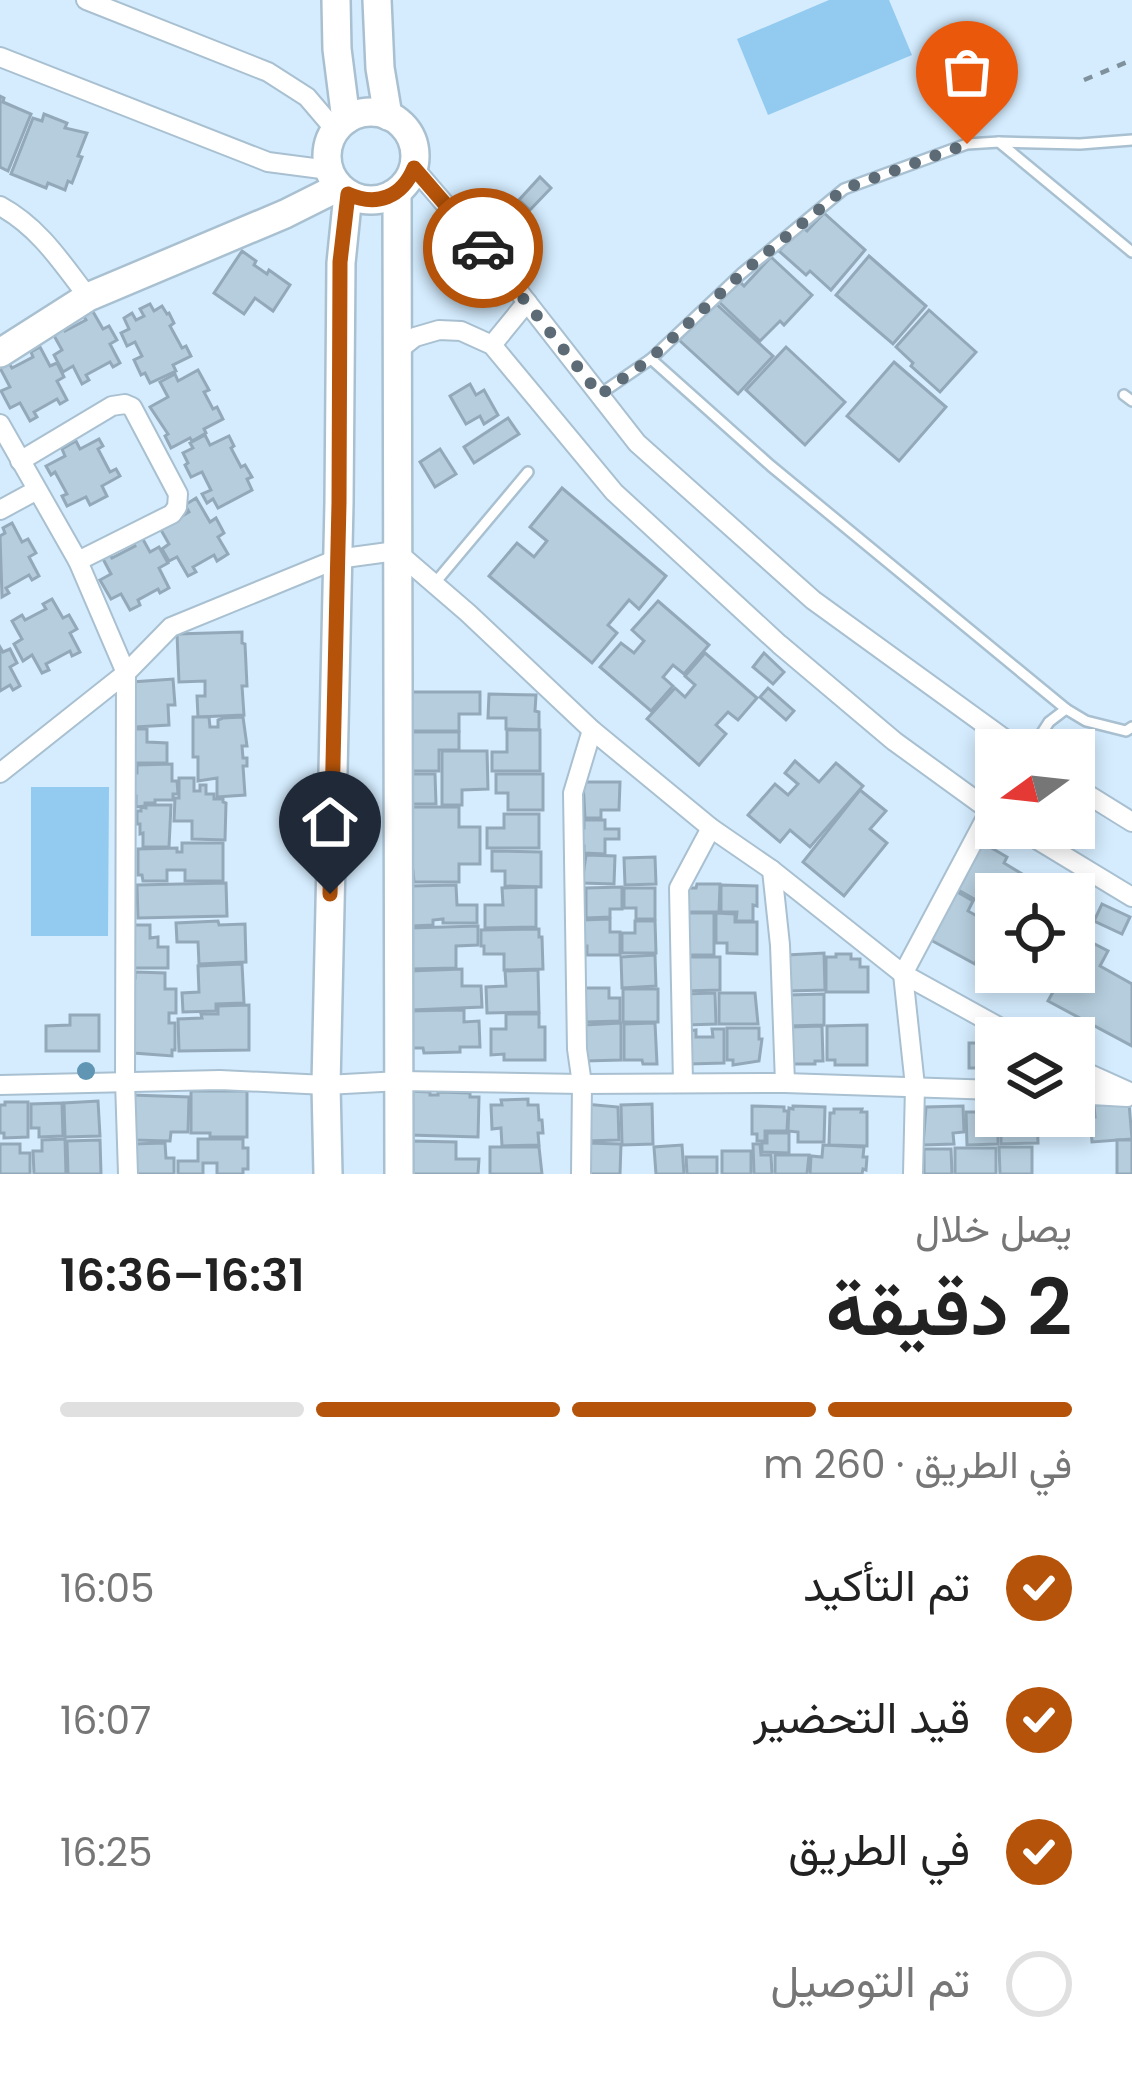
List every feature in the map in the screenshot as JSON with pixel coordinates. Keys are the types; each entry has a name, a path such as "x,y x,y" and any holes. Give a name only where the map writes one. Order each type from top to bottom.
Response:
{"main road":[{"path":"336,0 340,125"},
{"path":"377,0 388,116"},
{"path":"328,1174 340,262 339,184 329,143 340,125 366,112 388,116 408,131 414,168 397,193 373,201 339,184"},
{"path":"0,353 88,297 285,214 339,184"},
{"path":"397,193 399,1174"}],"street":[{"path":"86,0 268,72 340,125"},
{"path":"0,57 268,162 339,184"},
{"path":"414,168 637,443 813,600 990,729"},
{"path":"0,206 33,230 88,297"},
{"path":"492,345 527,302"},
{"path":"396,352 415,337 439,330 461,331 492,345 614,492 812,672 894,741 975,796"},
{"path":"20,460 112,406 132,407 178,494 177,507 172,514 78,561"},
{"path":"0,424 78,561 126,673 128,1174"},
{"path":"0,510 37,490"},
{"path":"0,773 126,673 171,627 337,559 396,551 592,730 711,828 903,974 981,1017"},
{"path":"581,1174 573,793 592,730"},
{"path":"1095,798 1132,822"},
{"path":"683,1083 679,888 711,828"},
{"path":"913,1174 915,1086 903,974 975,841"},
{"path":"1053,849 1132,897"},
{"path":"772,870 785,1083"},
{"path":"1095,1076 1132,1095"},
{"path":"0,1084 220,1080 326,1085 400,1081 785,1083 975,1089"},
{"path":"1095,1094 1132,1095"}],"lane":[{"path":"600,395 650,359 741,274 844,189 967,144 1132,140"},
{"path":"999,142 1132,252"},
{"path":"650,359 771,466 1066,709 1086,721 1126,731 1132,727"},
{"path":"434,584 527,472"},
{"path":"1044,729 1066,709"}],"path":[{"path":"1084,80 1132,60"}],"shaded area":[{"path":"829,0 889,0 912,55 768,115 737,39"},
{"path":"31,787 109,787 108,936 31,936"}],"building":[{"path":"0,96 3,102 31,114 8,171 0,167"},
{"path":"44,114 67,123 65,128 87,133 72,183 68,181 65,190 11,174 33,118 42,121"},
{"path":"540,177 551,188 530,210 519,200"},
{"path":"824,213 865,250 831,290 779,251 801,226 807,231"},
{"path":"242,251 256,261 254,265 290,285 273,311 255,298 244,314 214,293"},
{"path":"869,256 926,306 893,344 836,295"},
{"path":"771,257 812,295 784,325 780,321 760,341 719,302 739,281 744,286"},
{"path":"714,302 773,356 738,394 679,340"},
{"path":"150,304 154,311 162,306 169,313 174,323 170,326 191,356 173,365 176,371 150,383 134,360 142,356 135,342 127,346 121,333 129,329 124,318 132,313 136,320 144,316 140,309"},
{"path":"92,310 103,329 109,326 117,340 110,344 120,363 113,367 110,362 86,375 89,380 82,384 73,366 63,372 54,355 62,350 52,332 86,320 83,315"},
{"path":"929,310 976,352 940,392 896,347"},
{"path":"40,347 50,366 57,363 64,377 57,381 67,400 60,404 57,399 34,412 37,417 30,421 20,403 10,408 1,391 10,387 0,368 9,363 12,368 33,357 31,352"},
{"path":"786,347 845,402 805,445 746,390"},
{"path":"894,362 946,407 899,461 847,416"},
{"path":"198,370 209,390 204,392 223,419 192,441 171,448 168,434 150,407 168,397 160,382 175,374 178,381"},
{"path":"470,384 476,395 484,390 498,415 484,424 480,416 466,424 450,396"},
{"path":"508,418 519,434 474,463 464,447"},
{"path":"205,435 210,445 229,436 241,467 245,465 252,477 247,479 252,490 218,508 202,494 211,490 202,472 191,477 185,465 183,453"},
{"path":"99,439 103,446 98,449 110,472 116,469 120,476 102,486 107,496 90,505 86,497 67,506 62,496 67,494 55,472 51,475 46,466 65,456 62,449 76,441 80,449"},
{"path":"440,449 456,474 435,487 420,462"},
{"path":"562,488 666,576 639,609 629,600 608,625 617,633 592,663 489,576 517,543 534,557 547,541 530,527"},
{"path":"196,498 210,522 216,518 224,533 218,537 228,554 217,561 214,555 193,567 196,572 188,576 177,557 169,561 162,549 169,544 157,523 170,523 189,512 185,505"},
{"path":"12,523 22,542 28,539 36,553 29,557 39,576 32,580 29,575 6,588 9,593 2,597 0,536"},
{"path":"140,534 150,552 159,547 168,563 159,568 169,588 138,600 140,605 130,610 121,594 111,599 100,580 111,574 102,557 109,553 112,558 135,546 131,538"},
{"path":"52,599 63,618 69,615 77,629 70,633 80,652 72,656 70,651 46,664 49,670 42,673 32,655 23,661 14,644 22,639 12,621 46,609 43,604"},
{"path":"658,601 709,645 684,674 673,665 663,677 673,686 651,711 600,667 621,643 634,653 644,641 632,630"},
{"path":"242,632 247,686 242,686 244,715 198,717 197,696 205,696 205,681 179,682 177,634"},
{"path":"0,647 3,652 10,649 17,663 10,667 20,686 13,690 10,685 0,691"},
{"path":"705,653 757,698 738,720 728,712 716,725 726,734 699,765 647,719 675,688 685,697 695,685 685,676"},
{"path":"764,653 784,672 773,684 753,667"},
{"path":"173,679 175,705 168,705 169,725 135,727 132,682"},
{"path":"768,688 794,711 786,720 760,697"},
{"path":"409,692 480,692 480,714 459,714 459,731 410,731"},
{"path":"489,694 536,695 539,730 506,729 506,718 488,718"},
{"path":"193,717 209,717 210,727 218,727 223,718 243,717 245,795 217,797 217,778 198,781"},
{"path":"134,729 147,729 147,742 167,743 167,763 133,763"},
{"path":"507,730 540,730 540,771 492,771 492,752 507,752"},
{"path":"409,732 459,732 459,750 439,750 439,771 409,771"},
{"path":"442,751 487,751 488,789 462,790 462,805 442,805"},
{"path":"795,761 819,782 836,763 863,786 810,847 790,830 780,842 748,815 775,784 788,795 798,784 785,773"},
{"path":"172,764 178,794 173,794 173,800 136,807 132,773 137,773 137,765"},
{"path":"408,774 435,774 436,804 412,804"},
{"path":"496,774 543,774 543,810 508,810 508,793 496,793"},
{"path":"179,778 194,778 194,791 206,785 206,794 226,803 225,840 192,839 192,821 174,821"},
{"path":"583,782 620,782 619,810 601,810 601,818 585,818"},
{"path":"860,790 886,811 870,829 887,843 844,896 803,862"},
{"path":"146,805 171,805 169,847 143,847 137,811"},
{"path":"412,807 459,807 459,827 480,827 480,864 459,864 459,882 414,882 413,871 409,871"},
{"path":"504,814 539,814 539,848 487,848 487,828 504,828"},
{"path":"584,820 605,820 605,829 619,829 619,839 605,839 605,854 584,853"},
{"path":"182,843 223,843 223,881 185,881 185,870 167,870 167,881 143,881 138,875 138,849 177,848 182,852"},
{"path":"979,849 993,849 1021,873 975,873 975,899 953,887"},
{"path":"492,851 541,852 541,887 505,886 505,871 492,871"},
{"path":"586,855 615,856 614,884 582,883"},
{"path":"655,857 656,884 625,885 624,858"},
{"path":"226,883 227,916 138,918 137,885"},
{"path":"720,884 719,912 684,912 684,888"},
{"path":"456,885 457,905 477,905 477,923 443,923 443,919 433,920 433,925 412,926 411,886"},
{"path":"721,885 757,886 753,921 736,921 737,912 721,912"},
{"path":"536,887 536,927 485,928 485,905 503,905 502,888"},
{"path":"622,887 622,909 610,909 610,917 586,918 586,888"},
{"path":"624,888 655,888 655,919 636,919 636,908 624,908"},
{"path":"952,889 973,901 968,911 975,915 975,964 927,938"},
{"path":"1102,904 1130,917 1122,934 1095,919"},
{"path":"686,913 714,913 714,955 686,955"},
{"path":"716,913 735,914 735,922 757,922 757,954 727,953 727,943 716,943"},
{"path":"610,919 610,932 620,932 620,955 587,955 582,920"},
{"path":"218,921 219,925 245,924 246,962 199,964 198,942 177,942 176,923"},
{"path":"635,921 655,921 656,953 622,953 622,933 635,933"},
{"path":"133,925 150,925 150,938 158,937 158,947 168,947 168,968 134,968"},
{"path":"478,926 478,945 456,946 456,968 410,969 409,928"},
{"path":"539,929 543,969 504,970 504,954 484,954 481,946 481,930"},
{"path":"1095,944 1108,951 1100,966 1132,984 1132,1046 1095,1026 1095,1017 1078,1017 1048,1001 1052,993 1095,993"},
{"path":"824,953 825,990 789,991 787,955"},
{"path":"851,954 851,959 860,959 860,967 868,967 868,992 826,992 826,957"},
{"path":"655,955 656,986 622,988 621,957"},
{"path":"685,957 720,957 720,990 686,991"},
{"path":"242,964 244,1003 216,1004 216,1011 183,1012 182,993 199,992 198,966"},
{"path":"462,969 462,986 481,986 482,1007 412,1010 410,971"},
{"path":"538,970 539,1012 487,1013 486,987 506,986 505,971"},
{"path":"135,972 165,973 165,989 176,989 176,1013 169,1013 169,1023 175,1023 172,1056 134,1053"},
{"path":"585,988 609,988 609,998 620,998 620,1021 586,1022"},
{"path":"623,989 658,989 658,1022 623,1022"},
{"path":"715,993 716,1024 686,1025 685,994"},
{"path":"719,993 755,993 758,1024 719,1024"},
{"path":"824,994 824,1025 788,1026 788,995"},
{"path":"249,1005 249,1050 179,1051 178,1019 218,1014 218,1006"},
{"path":"464,1010 464,1022 479,1021 480,1047 424,1053 423,1048 411,1048 407,1011"},
{"path":"506,1014 539,1014 539,1027 545,1027 545,1060 504,1060 504,1054 491,1055 491,1029 506,1029"},
{"path":"70,1015 99,1015 99,1051 46,1051 46,1026 70,1025"},
{"path":"621,1023 621,1060 585,1061 584,1025"},
{"path":"655,1023 657,1064 624,1060 624,1024"},
{"path":"867,1025 867,1065 835,1065 835,1060 827,1060 827,1026"},
{"path":"822,1026 823,1061 786,1064 789,1027"},
{"path":"727,1028 759,1028 759,1061 733,1065 733,1060 727,1060"},
{"path":"712,1029 724,1029 724,1063 689,1064 688,1031 696,1030 696,1037 713,1037"},
{"path":"969,1043 975,1043 975,1068 969,1068"},
{"path":"191,1091 247,1091 247,1137 191,1133"},
{"path":"406,1091 479,1097 478,1137 409,1135"},
{"path":"131,1095 189,1097 188,1132 171,1132 170,1141 133,1140"},
{"path":"528,1099 528,1105 538,1105 542,1120 539,1145 502,1146 501,1128 492,1129 491,1105"},
{"path":"98,1101 100,1136 65,1137 64,1103"},
{"path":"28,1102 28,1137 4,1138 0,1133 0,1105"},
{"path":"62,1103 63,1136 39,1137 39,1128 31,1128 31,1104"},
{"path":"1129,1103 1132,1139 1092,1142 1095,1105"},
{"path":"585,1104 618,1107 619,1140 586,1141"},
{"path":"652,1104 653,1144 622,1145 621,1105"},
{"path":"752,1106 784,1107 787,1131 765,1131 765,1141 757,1141 757,1134 752,1134"},
{"path":"793,1106 825,1107 824,1142 798,1142 798,1132 788,1131"},
{"path":"963,1106 964,1132 953,1133 954,1144 923,1145 926,1107"},
{"path":"834,1109 867,1112 867,1146 829,1145"},
{"path":"966,1112 975,1112 975,1137 998,1137 998,1144 967,1145"},
{"path":"767,1133 789,1133 789,1153 762,1152"},
{"path":"1001,1137 1038,1137 1038,1143 1001,1144"},
{"path":"65,1139 66,1174 34,1174 33,1151 42,1151 42,1140"},
{"path":"198,1139 243,1139 248,1169 243,1174 217,1174 217,1163 203,1163 203,1174 178,1174 178,1161 198,1161"},
{"path":"100,1140 101,1174 68,1174 67,1141"},
{"path":"1117,1140 1132,1140 1132,1174 1117,1174"},
{"path":"410,1141 456,1142 456,1159 479,1159 478,1174 409,1174"},
{"path":"165,1143 166,1158 174,1158 174,1174 131,1174 131,1144"},
{"path":"586,1143 621,1144 620,1174 586,1174"},
{"path":"0,1144 20,1144 20,1153 30,1153 30,1174 0,1174"},
{"path":"753,1144 760,1144 761,1155 771,1155 772,1174 754,1174"},
{"path":"682,1145 684,1174 656,1174 654,1147"},
{"path":"823,1145 864,1147 866,1170 862,1174 810,1174 811,1156 822,1157"},
{"path":"490,1147 539,1147 542,1174 490,1174"},
{"path":"999,1147 1032,1147 1032,1174 1000,1174"},
{"path":"955,1148 996,1148 996,1174 955,1174"},
{"path":"924,1149 951,1149 952,1174 924,1174"},
{"path":"722,1151 751,1151 751,1174 722,1174"},
{"path":"775,1155 809,1155 807,1174 775,1174"},
{"path":"686,1157 717,1157 717,1174 687,1174"}],"way so far":[{"path":"483,248 600,395 650,359 741,274 844,189 967,144"}],"route":[{"path":"330,894 340,262 348,194 373,201 385,198 404,186 414,168 483,248"}]}
